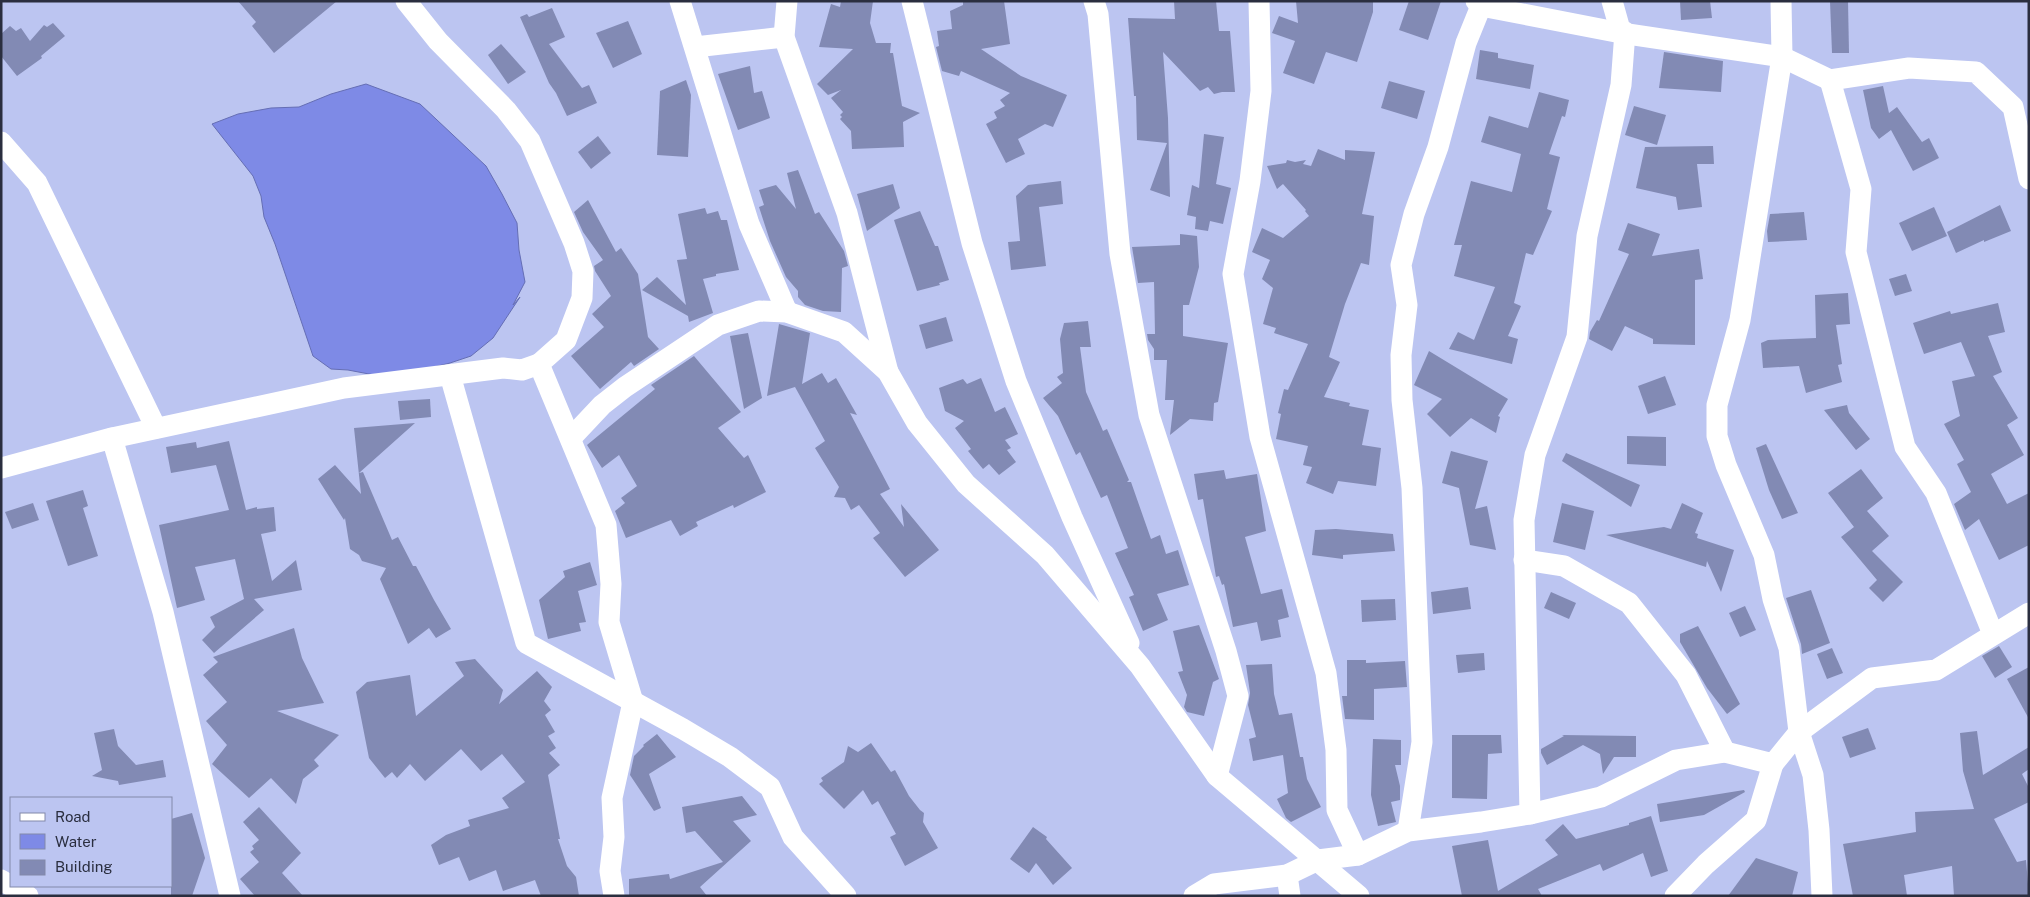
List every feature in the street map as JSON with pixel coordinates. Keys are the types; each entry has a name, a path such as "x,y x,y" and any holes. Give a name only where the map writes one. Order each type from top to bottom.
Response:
{"street":[{"path":"1,468 112,438 344,388 503,368 522,370 539,364 566,340 582,298 583,271 574,243 530,141 506,110 438,41 406,1"},
{"path":"680,1 749,224 787,312"},
{"path":"787,1 784,37 847,213 888,372 917,423 966,484 1045,554 1140,666 1217,776 1359,896"},
{"path":"912,1 972,243 1016,381 1072,517 1140,666"},
{"path":"1094,1 1098,14 1120,254 1149,416 1226,651 1238,696 1217,776"},
{"path":"1259,1 1261,91 1250,181 1233,274 1260,437 1326,673 1336,750 1337,810 1358,855"},
{"path":"1530,814 1524,520 1535,455 1577,337 1587,236 1621,85 1623,33 1612,1"},
{"path":"1780,1 1782,57 1740,320 1721,385 1716,416 1717,436 1721,450 1764,555 1773,598 1789,648 1799,732 1813,775 1820,839 1822,896"},
{"path":"1408,831 1422,742 1412,488 1402,400 1401,355 1407,305 1401,265 1414,214 1438,146 1478,4 1623,33 1782,57 1830,80 1909,68 1976,72 2013,108 2029,179"},
{"path":"695,47 784,37"},
{"path":"1830,80 1860,189 1856,252 1905,447 1936,493 1993,634"},
{"path":"1,142 37,183 156,428"},
{"path":"571,438 590,416 610,399 682,348 718,325 759,311 787,312 844,332 888,372"},
{"path":"539,364 606,525 611,584 609,622 633,702 612,798 614,837 610,871 614,896"},
{"path":"450,375 526,643 730,757 770,787 793,837 846,896"},
{"path":"112,438 163,612 230,896"},
{"path":"1524,560 1564,566 1629,602 1686,675 1725,752"},
{"path":"1675,896 1706,864 1756,820 1773,764 1799,732 1872,678 1936,670 2029,613"},
{"path":"1194,896 1214,884 1288,886 1318,860 1358,855 1408,831 1530,814 1600,797 1676,760 1725,752 1773,764"},
{"path":"13,887 28,896"}],"water":[{"path":"366,84 420,104 486,166 517,223 519,250 525,282 513,305 520,297 493,338 471,356 390,378 348,370 331,369 313,356 264,217 261,196 253,176 212,124 238,114 271,108 299,107 331,94"}],"building":[{"path":"238,1 337,1 274,53 252,26 256,22"},
{"path":"841,1 873,1 870,23 876,43 891,43 890,53 893,53 902,106 920,113 903,122 904,147 852,149 851,131 840,119 842,117 840,115 843,112 831,98 841,90 828,95 817,84 853,49 819,47 831,4 840,7"},
{"path":"963,1 1004,1 1010,44 981,49 1021,76 1067,95 1053,127 1045,124 1018,139 1025,154 1006,163 986,124 997,118 994,112 1005,106 1000,100 1010,93 961,71 959,76 942,71 936,47 939,46 937,31 952,29 950,11 963,5"},
{"path":"1174,1 1216,1 1219,31 1230,31 1235,92 1214,94 1208,87 1200,91 1163,52 1168,118 1170,197 1150,190 1167,143 1137,140 1136,96 1134,96 1128,18 1175,19"},
{"path":"1296,1 1373,1 1373,12 1357,62 1326,52 1314,84 1283,73 1295,41 1272,33 1279,16 1298,23"},
{"path":"1409,1 1441,1 1428,40 1399,30"},
{"path":"1680,1 1710,1 1712,18 1681,20"},
{"path":"1830,1 1848,1 1849,53 1832,53"},
{"path":"552,8 565,37 549,44 582,88 589,85 597,103 567,116 549,83 520,17 527,14 529,17"},
{"path":"628,21 642,54 613,68 596,33"},
{"path":"53,23 65,36 41,56 42,58 17,76 1,56 1,34 10,26 16,31 21,28 30,41 44,25 47,27"},
{"path":"501,44 526,72 508,84 488,55"},
{"path":"1480,50 1498,53 1498,58 1534,65 1530,89 1476,79"},
{"path":"1664,52 1723,61 1721,92 1659,88"},
{"path":"750,66 754,93 762,91 770,118 738,130 718,74"},
{"path":"686,80 691,95 688,157 657,155 660,91"},
{"path":"1389,81 1425,91 1417,119 1381,108"},
{"path":"1883,86 1889,113 1897,107 1922,142 1929,138 1939,158 1913,171 1891,130 1879,139 1871,128 1863,90"},
{"path":"1539,92 1569,100 1565,117 1562,116 1549,154 1560,157 1547,209 1552,211 1533,255 1526,253 1514,303 1521,306 1508,336 1518,339 1512,364 1449,349 1458,332 1474,340 1495,287 1454,276 1462,245 1454,245 1471,181 1512,192 1521,154 1481,142 1489,116 1528,128"},
{"path":"1634,106 1666,115 1657,145 1625,135"},
{"path":"1204,134 1224,137 1216,184 1231,188 1223,224 1210,221 1208,231 1195,229 1196,217 1187,215 1192,185 1199,188"},
{"path":"598,136 611,153 591,169 578,152"},
{"path":"1713,146 1714,164 1697,164 1702,207 1678,210 1676,197 1636,188 1645,147"},
{"path":"1318,149 1345,160 1345,150 1375,152 1362,214 1374,216 1369,265 1361,263 1345,304 1329,357 1340,362 1324,397 1350,403 1349,406 1369,410 1362,445 1381,448 1376,486 1338,481 1333,494 1306,483 1312,467 1303,465 1308,446 1276,439 1281,414 1278,413 1284,389 1288,390 1308,344 1274,333 1276,328 1263,324 1273,288 1262,279 1270,260 1252,252 1262,228 1283,238 1309,216 1283,184 1277,189 1267,166 1286,163 1287,160 1295,162 1306,160 1303,164 1311,166"},
{"path":"798,170 815,214 819,212 844,251 848,266 842,268 841,312 823,311 805,305 798,297 798,291 786,277 770,241 759,207 764,205 759,190 776,185 796,209 787,173"},
{"path":"1061,181 1063,204 1039,207 1046,266 1011,270 1008,242 1020,241 1016,196 1028,185"},
{"path":"893,184 900,208 867,231 857,194"},
{"path":"588,200 616,252 621,248 638,274 648,337 659,349 634,366 631,362 600,389 571,356 604,327 592,314 611,296 595,271 594,266 603,260 583,232 574,212"},
{"path":"2000,205 2011,231 1984,242 1984,240 1956,253 1947,232"},
{"path":"1934,207 1947,236 1912,251 1899,223"},
{"path":"705,208 707,214 718,211 721,220 727,220 739,270 716,274 716,276 703,279 713,313 689,322 688,316 642,290 657,277 686,305 677,260 687,259 678,214"},
{"path":"920,211 935,246 938,246 949,280 939,283 940,285 917,291 894,220"},
{"path":"1804,212 1807,240 1768,242 1767,231 1770,214"},
{"path":"1628,223 1660,234 1652,256 1699,249 1703,279 1695,280 1695,345 1653,344 1653,339 1625,326 1612,351 1589,339 1590,332 1597,320 1599,321 1629,254 1618,250"},
{"path":"1180,234 1197,236 1199,267 1189,305 1183,305 1183,336 1228,343 1218,402 1214,403 1213,421 1190,419 1170,435 1174,400 1165,400 1167,360 1154,360 1154,349 1148,340 1147,334 1155,334 1154,282 1138,283 1132,247 1180,245"},
{"path":"1906,274 1912,291 1895,296 1889,279"},
{"path":"1848,293 1850,324 1836,325 1842,364 1838,365 1842,382 1806,393 1799,366 1763,368 1761,343 1768,340 1816,338 1815,295"},
{"path":"1998,303 2005,332 1988,336 2002,372 1993,376 2018,418 2007,425 2024,455 1991,474 2007,504 2029,493 2029,545 1999,560 1979,519 1965,530 1954,504 1971,492 1957,464 1964,460 1944,424 1960,416 1952,381 1975,376 1961,342 1924,354 1913,323 1950,311 1951,314"},
{"path":"946,317 953,341 926,349 919,325"},
{"path":"1088,321 1091,347 1080,347 1086,392 1103,431 1107,429 1129,480 1127,482 1131,482 1151,539 1160,535 1166,554 1178,550 1189,585 1157,594 1168,620 1143,631 1129,597 1134,595 1115,553 1128,548 1107,495 1101,498 1080,452 1076,455 1058,416 1043,398 1062,383 1057,377 1063,373 1060,339 1064,323"},
{"path":"779,324 810,333 802,384 822,373 828,383 836,378 857,415 850,413 890,489 880,494 904,527 901,504 939,550 905,577 873,538 880,533 859,505 851,510 845,498 834,497 839,487 815,448 825,441 795,387 798,386 767,396"},
{"path":"748,333 762,398 744,409 730,336"},
{"path":"1429,351 1508,399 1498,416 1500,417 1496,433 1471,418 1450,437 1427,414 1442,399 1414,385"},
{"path":"694,356 741,412 718,428 744,458 748,455 766,492 734,508 733,505 696,522 698,526 680,536 671,520 626,538 615,511 625,503 621,498 637,486 619,455 602,468 587,445 655,389 651,385"},
{"path":"1665,376 1676,405 1648,414 1638,386"},
{"path":"981,378 995,412 1005,407 1018,434 1005,440 1011,448 1007,450 1016,462 999,475 989,464 983,469 968,451 971,449 955,428 964,421 945,411 939,388 963,379 967,384"},
{"path":"430,399 431,417 400,420 398,401"},
{"path":"1847,405 1849,413 1870,439 1856,450 1824,410"},
{"path":"415,423 359,473 363,472 392,540 398,537 451,629 436,638 429,628 408,644 380,579 386,568 362,561 359,555 350,549 345,518 344,520 318,479 335,465 361,494 354,428"},
{"path":"1627,436 1666,437 1666,466 1627,464"},
{"path":"229,441 246,510 257,507 257,509 274,507 276,531 261,534 272,581 296,560 302,590 254,599 264,610 214,653 202,640 215,627 210,617 244,599 235,559 195,567 205,600 177,608 159,525 229,510 216,465 171,473 166,447 196,442 197,448"},
{"path":"1766,444 1798,513 1782,519 1769,490 1756,448"},
{"path":"1451,451 1488,461 1475,509 1487,506 1496,550 1470,545 1459,488 1442,483"},
{"path":"1566,453 1640,485 1631,507 1562,461"},
{"path":"1861,469 1883,498 1867,511 1889,536 1872,551 1903,582 1883,602 1869,588 1877,580 1841,537 1854,527 1828,493"},
{"path":"1224,470 1226,479 1257,474 1266,531 1245,537 1261,594 1282,589 1289,617 1278,620 1281,637 1261,641 1257,622 1233,627 1224,584 1222,585 1219,576 1216,577 1203,499 1198,500 1194,474"},
{"path":"83,490 88,506 83,508 98,556 68,566 46,501"},
{"path":"33,503 39,520 12,529 5,512"},
{"path":"1562,503 1594,511 1585,550 1553,542"},
{"path":"1682,503 1703,513 1695,533 1698,534 1697,538 1734,550 1721,592 1707,561 1706,567 1606,535 1664,527 1671,529"},
{"path":"1336,529 1393,534 1395,551 1343,555 1343,559 1312,555 1315,530"},
{"path":"590,562 597,585 578,591 586,622 579,623 581,631 548,639 539,600 565,577 563,571"},
{"path":"1468,587 1471,609 1433,614 1431,592"},
{"path":"1811,590 1830,643 1802,654 1801,644 1786,598"},
{"path":"1551,592 1576,603 1569,619 1544,608"},
{"path":"1395,599 1396,620 1362,622 1361,600"},
{"path":"1745,606 1756,630 1740,637 1729,613"},
{"path":"1199,625 1219,679 1213,682 1204,716 1187,712 1184,707 1187,695 1178,672 1183,671 1173,631"},
{"path":"1698,626 1740,704 1727,714 1707,688 1680,642 1680,634"},
{"path":"294,628 302,658 324,703 277,711 339,735 314,760 319,766 303,779 296,804 271,778 249,798 212,764 227,745 206,721 227,702 203,675 218,662 213,657"},
{"path":"1999,646 2012,667 1995,678 1982,656"},
{"path":"1832,648 1843,673 1827,679 1817,654"},
{"path":"1484,653 1485,670 1458,673 1456,655"},
{"path":"475,659 503,690 499,704 537,671 552,687 544,701 551,710 545,715 555,732 548,736 556,748 549,753 560,765 548,775 560,839 558,839 567,866 576,877 579,896 541,896 535,880 503,891 496,870 469,881 459,857 439,865 431,845 446,835 470,826 468,820 509,808 502,798 525,782 502,754 481,771 461,749 425,781 410,764 397,778 392,772 385,778 369,758 356,692 367,682 410,675 416,716 464,676 455,662"},
{"path":"1347,660 1366,660 1366,663 1405,661 1407,687 1374,689 1374,720 1345,719 1342,696 1347,696"},
{"path":"1272,664 1274,694 1279,715 1292,713 1300,757 1303,757 1307,779 1321,807 1291,822 1286,818 1277,799 1288,793 1283,755 1253,761 1249,739 1256,737 1248,705 1250,693 1246,665"},
{"path":"2029,667 2029,719 2007,679"},
{"path":"1868,728 1876,749 1850,758 1842,737"},
{"path":"114,729 118,746 136,765 163,760 166,777 119,785 118,781 92,776 102,770 94,733"},
{"path":"1977,731 1983,775 2029,747 2029,769 2022,774 2029,788 2029,802 1994,819 2017,862 2026,860 2029,896 1954,896 1952,866 1904,875 1907,896 1853,896 1843,844 1916,832 1915,812 1974,809 1963,771 1960,733"},
{"path":"657,734 676,757 649,774 661,808 654,811 630,775 634,756 643,745"},
{"path":"1452,735 1501,735 1502,753 1488,754 1487,799 1452,798"},
{"path":"1562,735 1636,736 1636,757 1614,757 1603,774 1600,754 1583,745 1547,765 1541,749 1564,736"},
{"path":"1373,739 1401,740 1401,765 1395,765 1400,786 1400,800 1391,802 1396,822 1378,826 1371,795"},
{"path":"871,743 891,772 895,770 909,796 924,813 923,822 938,848 905,866 890,837 896,834 878,801 872,805 863,790 844,809 819,784 823,781 821,778 844,762 848,746 858,752"},
{"path":"1744,790 1745,792 1704,815 1660,822 1657,804"},
{"path":"742,796 757,815 733,821 751,841 700,887 707,896 629,896 629,879 669,874 670,879 723,862 695,831 686,833 682,807"},
{"path":"259,807 301,853 282,873 303,896 255,896 240,879 259,862 250,852 254,849 252,846 259,840 243,822"},
{"path":"192,813 205,858 192,896 171,896 172,819"},
{"path":"1651,816 1668,871 1651,877 1643,853 1603,871 1600,864 1538,889 1542,896 1462,896 1452,846 1488,840 1498,891 1558,855 1545,840 1563,824 1576,839 1629,825 1629,823"},
{"path":"1033,827 1047,837 1046,839 1072,868 1053,885 1036,863 1029,873 1010,859"},
{"path":"1756,858 1798,872 1792,896 1728,896"}]}
